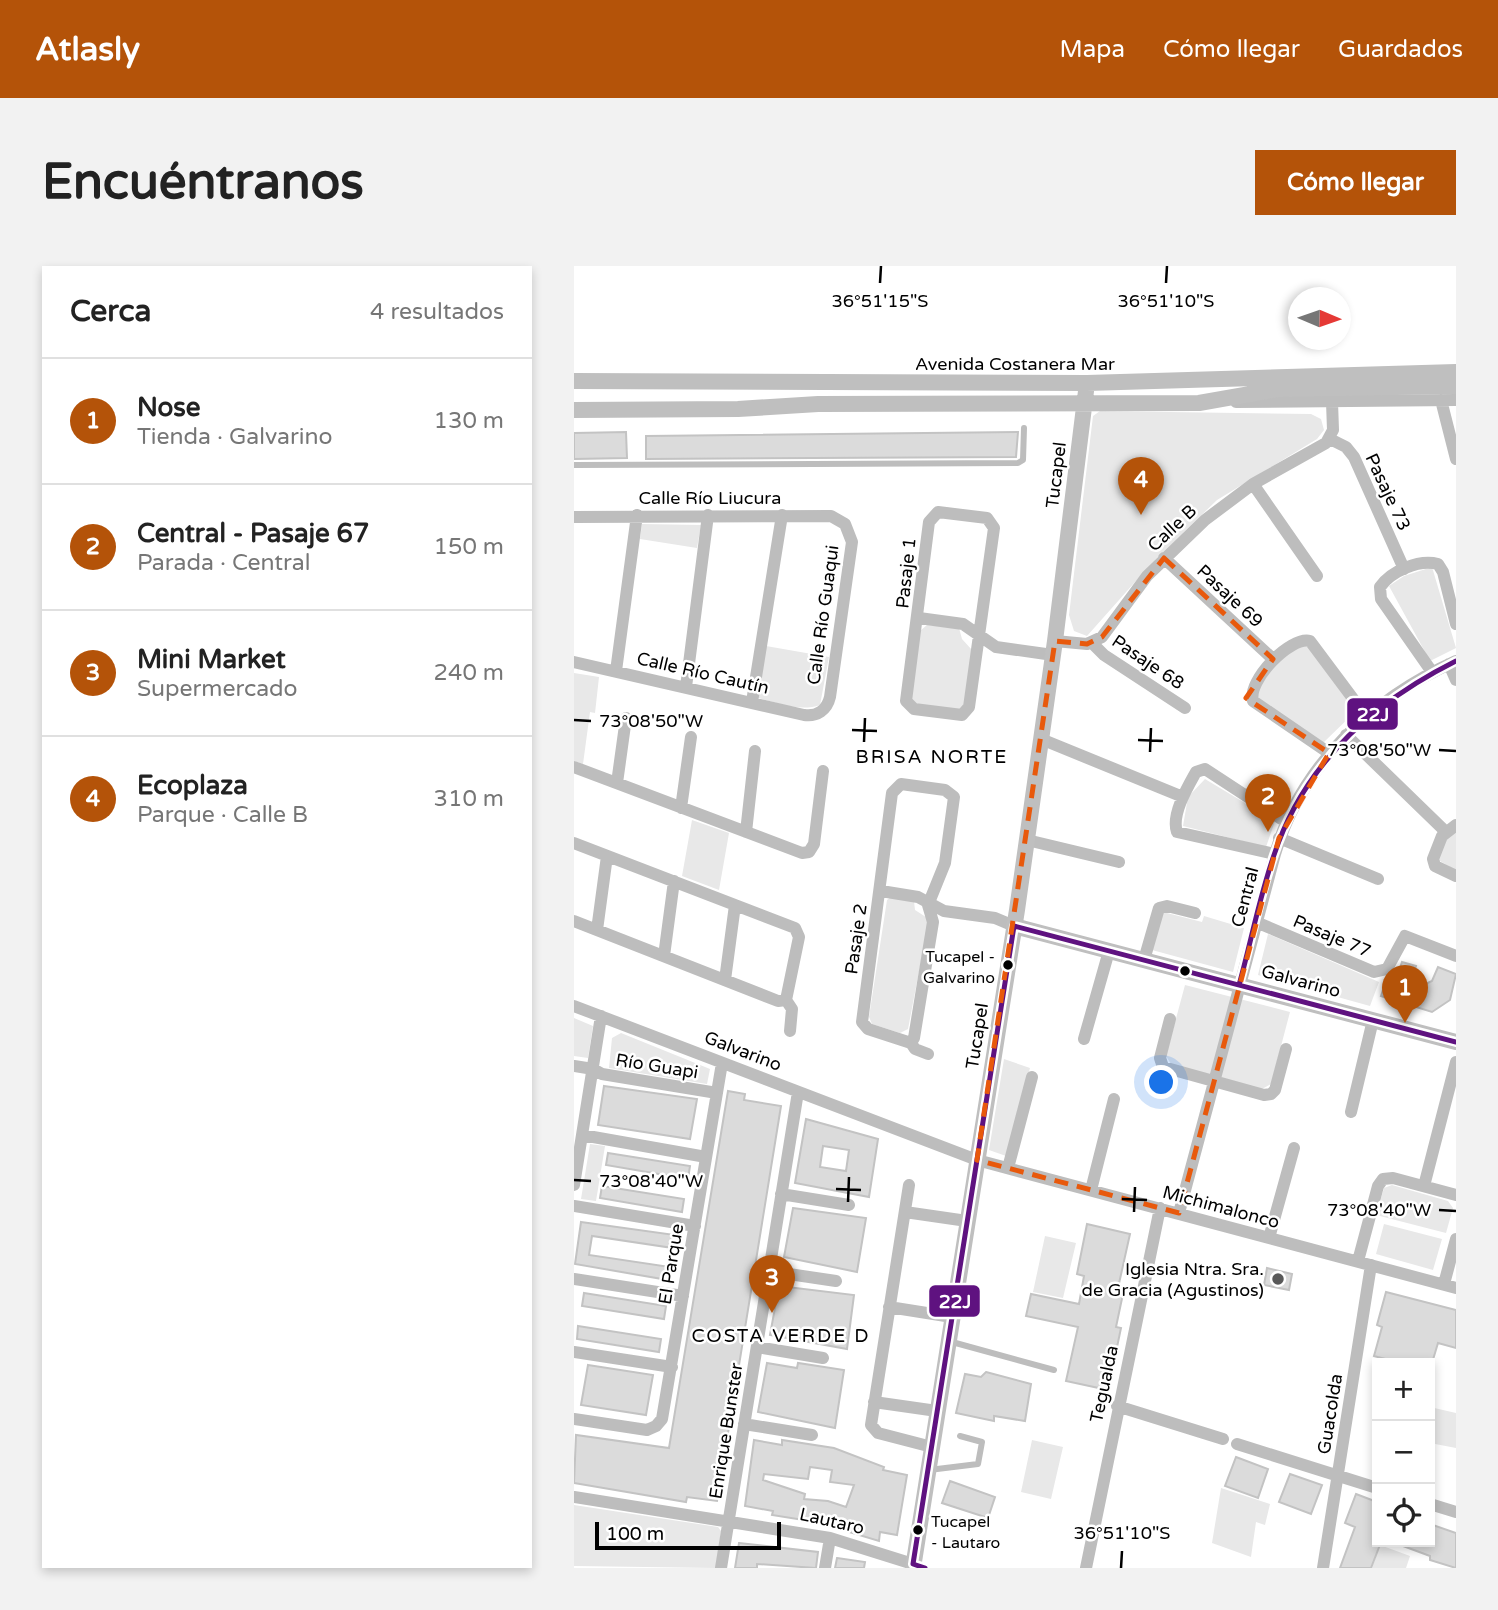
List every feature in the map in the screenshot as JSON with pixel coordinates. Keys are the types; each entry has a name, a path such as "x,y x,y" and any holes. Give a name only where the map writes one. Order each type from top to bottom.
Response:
{"main road":[{"name":"Avenida Costanera Mar","path":"574,381 1087,383 1456,372"},
{"name":"Tucapel","path":"917,1567 928,1470 1027,840 1087,383"},
{"path":"574,410 1212,402 1278,389 1456,386"},
{"name":"Galvarino","path":"1014,926 1456,1042"}],"street":[{"path":"1441,400 1456,459"},
{"path":"1212,402 1456,400"},
{"path":"1330,439 1334,426 1332,402"},
{"name":"Calle B","path":"1092,643 1106,633 1164,558 1205,520 1253,484 1330,439"},
{"name":"Pasaje 73","path":"1330,439 1346,447 1354,457 1404,569"},
{"path":"1253,484 1317,576"},
{"name":"Pasaje 1","path":"942,512 987,518 994,528 980,636 966,713 958,716 914,709 908,704 906,697 919,618 919,592 932,516 942,512"},
{"path":"617,671 637,515"},
{"path":"686,687 708,515"},
{"path":"752,702 782,516"},
{"name":"Calle Río Liucura","path":"574,517 831,516 845,524"},
{"name":"Calle Río Guaqui","path":"823,710 830,697 852,542 845,524"},
{"name":"Pasaje 69","path":"1164,558 1273,659"},
{"path":"1432,672 1379,595 1384,582 1404,569 1430,563 1440,566 1456,624"},
{"path":"919,618 962,624 996,647 1054,648 1092,643"},
{"path":"1329,753 1253,701 1253,688 1273,659 1298,641 1310,641 1366,716"},
{"name":"Pasaje 68","path":"1092,643 1104,655 1185,708"},
{"name":"Calle Río Cautín","path":"574,662 809,715 823,710"},
{"path":"1453,663 1456,680"},
{"name":"Central","path":"1179,1213 1256,922 1279,838 1286,822 1329,753 1346,735 1366,716 1432,672 1453,663"},
{"path":"617,783 626,718"},
{"path":"1346,735 1451,828 1433,856 1433,863 1456,876"},
{"path":"681,808 691,737"},
{"path":"1041,739 1183,797"},
{"path":"746,832 755,751"},
{"path":"574,767 799,852 809,852 814,844 823,771"},
{"path":"1275,854 1177,832 1175,826 1183,797 1196,772 1205,769 1286,822"},
{"name":"Pasaje 2","path":"928,905 945,863 954,797 946,790 904,783 896,786 892,793 862,1022 868,1029 911,1043 915,1049 928,1054"},
{"path":"1279,838 1378,879"},
{"path":"1027,840 1119,862"},
{"path":"574,844 798,930 790,993 786,1000"},
{"path":"597,930 607,856"},
{"path":"664,956 674,881"},
{"path":"881,891 918,897 928,905 944,911 995,918 1014,926"},
{"path":"725,980 735,905"},
{"path":"911,1043 933,922 928,905"},
{"path":"1144,960 1159,908 1167,906 1195,914"},
{"path":"574,922 778,1001 786,1000"},
{"name":"Pasaje 77","path":"1256,922 1374,972 1387,969 1405,936 1456,956"},
{"path":"1084,1039 1109,951"},
{"path":"786,1000 792,1009 790,1031"},
{"name":"Galvarino","path":"574,1006 977,1160"},
{"path":"574,1185 601,1016"},
{"path":"1171,1019 1161,1065 1214,1081 1271,1094 1286,1049"},
{"path":"1351,1112 1373,1020"},
{"path":"1424,1186 1456,1062"},
{"name":"El Parque","path":"574,1419 647,1430 656,1426 664,1415 722,1063"},
{"name":"Río Guapi","path":"574,1066 593,1069 602,1074 717,1093"},
{"path":"1008,1168 1032,1077"},
{"name":"Enrique Bunster","path":"721,1568 798,1092"},
{"path":"1091,1190 1114,1099"},
{"path":"582,1135 706,1157"},
{"path":"1269,1238 1294,1148"},
{"name":"Michimalonco","path":"977,1160 1450,1286"},
{"path":"1357,1261 1380,1182 1390,1177 1456,1195"},
{"path":"909,1185 871,1425 874,1431 932,1447"},
{"path":"781,1194 849,1205"},
{"path":"574,1206 695,1226"},
{"name":"Tegualda","path":"1086,1568 1117,1406 1160,1208"},
{"path":"905,1212 968,1221"},
{"path":"1450,1286 1456,1238"},
{"name":"Guacolda","path":"1323,1568 1371,1265"},
{"path":"769,1271 836,1281"},
{"path":"574,1279 684,1296"},
{"path":"889,1307 952,1317"},
{"path":"757,1347 823,1359"},
{"path":"574,1352 672,1367"},
{"path":"874,1402 937,1411"},
{"path":"1117,1406 1223,1439"},
{"path":"744,1424 812,1435"},
{"path":"1237,1444 1372,1486"},
{"name":"Lautaro","path":"574,1497 830,1538 917,1567"},
{"path":"1435,1506 1456,1512"},
{"path":"825,1568 830,1538"}],"lane":[{"path":"574,465 1018,463 1023,460 1024,428"},
{"path":"948,1341 1054,1370"},
{"path":"928,1470 978,1464 982,1442 960,1436"}],"highlighted area":[{"path":"1164,558 1273,659 1246,698 1329,753 1279,838 1179,1213 977,1160 1055,641 1087,644 1102,637"}],"shaded area":[{"path":"1100,411 1311,414 1321,419 1324,430 1317,439 1217,500 1151,564 1087,636 1074,631 1069,615 1093,416"},
{"path":"642,524 701,525 697,548 640,539"},
{"path":"1432,567 1456,648 1430,661 1389,586 1404,576"},
{"path":"927,625 959,628 962,639 972,650 965,706 958,710 916,704 911,699 920,631"},
{"path":"1305,642 1357,710 1323,743 1258,698 1258,689 1266,673"},
{"path":"766,646 829,657 820,705 797,707 758,698"},
{"path":"574,673 599,677 595,713 590,712 583,764 574,761"},
{"path":"1205,779 1275,821 1266,847 1183,826 1188,797"},
{"path":"692,820 729,833 719,890 682,876"},
{"path":"1456,830 1456,870 1438,860 1445,838"},
{"path":"892,896 914,901 915,910 929,919 908,1029 900,1033 872,1024 869,1017 887,900"},
{"path":"1163,912 1202,922 1204,916 1244,928 1233,972 1152,950"},
{"path":"1268,934 1379,982 1370,1006 1258,975"},
{"path":"1185,985 1290,1012 1271,1084 1262,1089 1171,1064 1166,1056"},
{"path":"574,1018 593,1026 588,1058 574,1056"},
{"path":"621,1033 710,1069 707,1084 609,1068 612,1038"},
{"path":"1004,1059 1030,1068 1006,1156 989,1150"},
{"path":"590,1144 605,1146 596,1201 581,1199"},
{"path":"1392,1185 1448,1201 1453,1208 1446,1233 1376,1215 1384,1188"},
{"path":"1384,1224 1442,1239 1433,1270 1376,1254"},
{"path":"1045,1236 1076,1243 1063,1298 1033,1292"},
{"path":"1435,1408 1456,1413 1456,1448 1435,1444"},
{"path":"1032,1440 1063,1447 1051,1499 1021,1492"},
{"path":"1221,1488 1270,1504 1265,1525 1256,1522 1251,1557 1212,1543"},
{"path":"574,1505 718,1527 721,1531 716,1568 574,1566"},
{"path":"1379,1547 1410,1556 1406,1568 1372,1568"}],"building":[{"path":"626,432 627,458 574,459 574,433"},
{"path":"1018,432 1016,457 646,459 646,436"},
{"path":"1402,962 1416,966 1408,992 1432,981 1438,967 1456,974 1450,1000 1432,1012 1381,996 1387,978 1396,980"},
{"path":"604,1086 697,1099 690,1139 598,1125"},
{"path":"728,1091 745,1094 744,1100 781,1106 717,1501 687,1497 686,1502 574,1483 576,1435 669,1448"},
{"path":"806,1119 878,1139 869,1197 795,1183","holes":["823,1146 849,1150 846,1171 820,1167"]},
{"path":"608,1153 690,1166 688,1179 606,1165"},
{"path":"602,1186 684,1199 682,1212 600,1198"},
{"path":"793,1208 866,1218 857,1272 784,1257"},
{"path":"581,1222 675,1235 673,1248 592,1236 589,1255 670,1267 668,1280 575,1264"},
{"path":"1087,1224 1130,1234 1118,1288 1124,1289 1116,1327 1121,1328 1108,1390 1066,1381 1078,1327 1026,1316 1031,1294 1079,1304 1084,1276 1077,1274"},
{"name":"Iglesia Ntra. Sra. de Gracia (Agustinos)","path":"1267,1268 1292,1274 1289,1290 1264,1285"},
{"path":"779,1286 854,1295 847,1349 770,1335"},
{"path":"1386,1292 1456,1310 1456,1348 1438,1343 1434,1358 1374,1356 1382,1327 1377,1325"},
{"path":"584,1293 666,1306 664,1319 582,1306"},
{"path":"578,1326 661,1339 659,1352 577,1339"},
{"path":"767,1363 797,1368 798,1363 844,1370 835,1428 758,1412"},
{"path":"588,1365 653,1375 646,1415 581,1405"},
{"path":"986,1372 1031,1384 1025,1421 994,1416 994,1421 956,1413 965,1374 981,1377"},
{"path":"754,1440 782,1445 782,1440 834,1448 884,1467 883,1470 907,1475 897,1535 880,1532 879,1541 816,1522 772,1515 773,1511 745,1506","holes":["810,1467 832,1470 830,1482 854,1485 846,1507 828,1501 804,1499 805,1494 763,1480 764,1474 808,1479"]},
{"path":"1236,1457 1268,1469 1258,1498 1225,1486"},
{"path":"1290,1474 1322,1485 1311,1514 1279,1502"},
{"path":"950,1481 995,1497 988,1518 942,1503"},
{"path":"1356,1494 1372,1500 1372,1547 1379,1547 1371,1568 1340,1568 1355,1527 1345,1523"},
{"path":"1435,1526 1456,1533 1456,1568 1430,1560 1430,1556 1406,1547 1435,1547"},
{"path":"739,1543 818,1552 816,1568 757,1564 757,1568 735,1568"},
{"path":"837,1558 865,1562 864,1568 835,1568"}],"transit line":[{"name":"22J","path":"1239,985 1274,855 1303,792 1323,765 1369,717 1396,696 1456,661"},
{"name":"22J","path":"925,1568 913,1564 1014,926 1456,1042"}],"place":[{"name":"Ecoplaza","path":"1141,515"},
{"name":"Central - Pasaje 67","path":"1268,832"},
{"name":"Tucapel - Galvarino","path":"1008,965"},
{"name":"Nose","path":"1405,1023"},
{"name":"Iglesia Ntra. Sra. de Gracia (Agustinos)","path":"1278,1279"},
{"name":"Mini Market","path":"772,1313"},
{"name":"Tucapel - Lautaro","path":"918,1530"}],"district":[{"name":"BRISA NORTE","path":"932,756"},
{"name":"COSTA VERDE D","path":"781,1335"}]}
